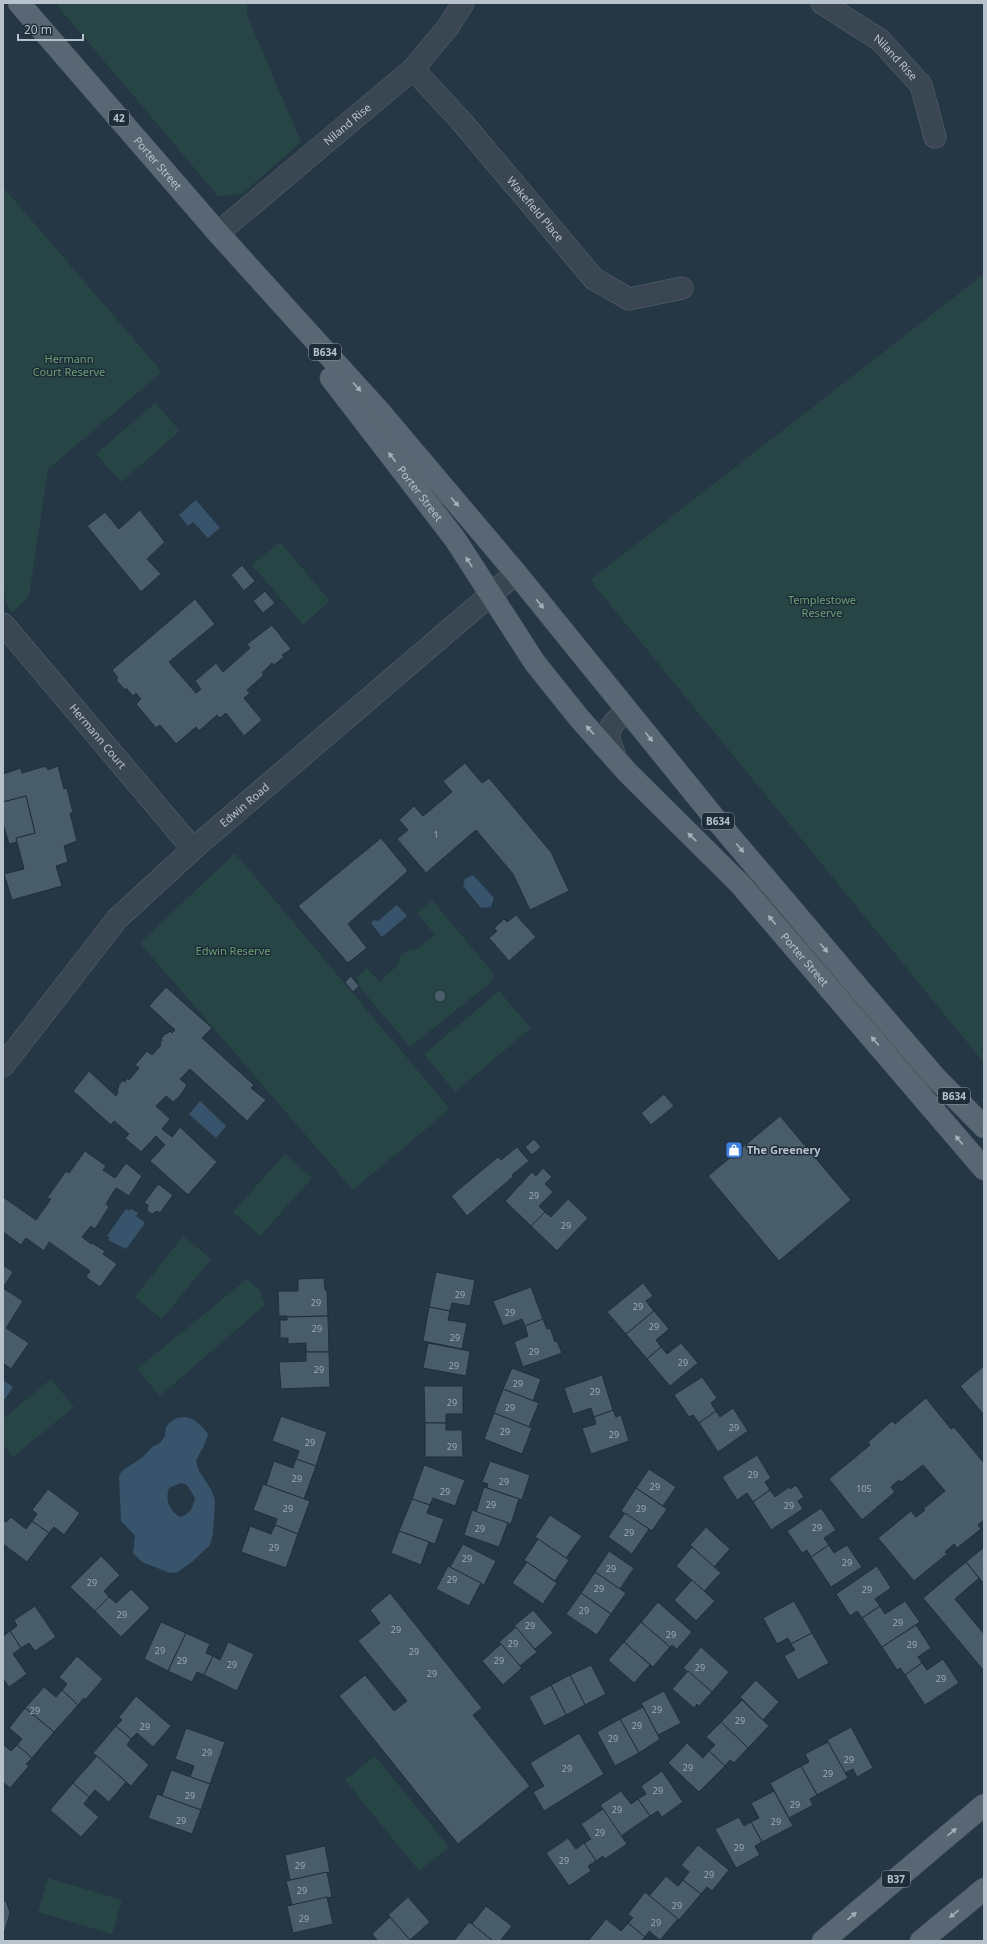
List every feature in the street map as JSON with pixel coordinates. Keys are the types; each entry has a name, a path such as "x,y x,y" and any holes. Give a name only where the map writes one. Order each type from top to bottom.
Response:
{"main road":[{"name":"Porter Street","path":"19,3 218,233 380,412 516,573 628,712 862,992 936,1077 984,1127"},
{"name":"Porter Street","path":"218,233 455,539 535,663 579,718 616,759 749,894 984,1170"},
{"name":"B37","path":"823,1941 984,1805"},
{"path":"921,1941 984,1890"}],"street":[{"name":"Niland Rise","path":"218,233 413,69 448,27 463,3"},
{"name":"Niland Rise","path":"822,3 880,40 921,85 935,137"},
{"name":"Wakefield Place","path":"413,69 462,122 594,278 629,299 682,288"},
{"name":"Edwin Road","path":"3,1066 117,920 193,849 516,573"},
{"name":"Hermann Court","path":"3,624 193,849"},
{"name":"Porter Street","path":"616,759 608,740 609,728 617,718 628,712"}],"green space":[{"path":"55,3 247,3 247,15 301,142 242,194 218,196"},
{"name":"Hermann Court Reserve","path":"3,187 162,372 48,469 29,596 12,613 6,603 5,591 3,588"},
{"name":"Templestowe Reserve","path":"984,274 984,1063 590,580"},
{"path":"155,403 180,431 121,482 96,454"},
{"path":"280,542 330,601 303,625 252,565"},
{"name":"Edwin Reserve","path":"235,853 450,1109 353,1190 140,943"},
{"path":"432,900 494,976 489,984 410,1047 357,984 359,982 356,978 367,968 379,982 399,964 400,957 409,949 416,950 435,935 417,913"},
{"path":"499,991 531,1028 455,1092 424,1054"},
{"path":"285,1154 312,1178 260,1236 233,1212"},
{"path":"183,1236 211,1259 162,1319 135,1297"},
{"path":"247,1279 260,1290 265,1305 160,1396 137,1369"},
{"path":"51,1379 74,1407 13,1457 3,1444 3,1419"},
{"path":"375,1756 449,1847 419,1871 345,1780"},
{"path":"48,1878 122,1900 112,1934 38,1912"}],"water":[{"path":"196,500 220,528 208,538 193,522 188,526 179,515"},
{"path":"473,875 494,898 491,907 481,908 463,886 465,879"},
{"path":"397,905 407,916 382,937 371,923 374,920 378,921"},
{"path":"200,1101 226,1126 216,1138 189,1114"},
{"path":"126,1209 129,1211 131,1209 138,1213 136,1216 145,1223 126,1249 108,1240 110,1238 107,1236"},
{"path":"3,1380 13,1387 5,1399 3,1398"},
{"path":"186,1417 193,1419 208,1434 196,1461 199,1471 212,1491 215,1501 213,1534 210,1545 193,1561 178,1572 170,1573 142,1562 133,1553 135,1536 121,1521 119,1476 122,1471 143,1457 152,1447 160,1443 165,1436 166,1428 169,1423 176,1418","holes":["181,1483 187,1485 195,1498 190,1510 180,1517 171,1508 167,1496 169,1488"]}],"building":[{"path":"140,510 165,542 147,559 161,574 141,592 87,526 105,512 119,529"},
{"path":"242,565 255,581 244,591 231,575"},
{"path":"265,591 275,603 263,613 253,601"},
{"path":"195,599 215,624 169,662 196,693 201,689 195,681 216,663 223,672 250,648 247,644 272,625 291,649 282,655 284,657 274,665 272,663 262,673 264,675 247,690 250,693 244,698 262,720 244,736 226,713 220,718 217,715 199,731 196,727 176,744 160,725 156,728 136,704 141,699 136,693 133,696 126,688 125,690 116,680 118,678 112,670"},
{"path":"465,763 482,783 489,778 551,852 569,891 530,910 513,874 476,830 426,873 397,839 408,830 399,820 414,806 423,816 452,792 443,781"},
{"path":"46,766 48,770 58,766 64,789 67,788 73,813 70,813 77,841 64,846 68,862 56,866 62,886 12,900 4,874 24,869 16,838 35,833 26,796 3,802 3,774 21,768 22,773"},
{"path":"26,796 35,833 16,838 17,842 9,844 3,823 3,802"},
{"path":"381,838 408,871 348,924 367,948 348,963 298,906"},
{"path":"516,915 536,937 509,961 489,938 497,931 494,928 504,919 507,922"},
{"path":"351,976 359,986 353,992 345,982"},
{"path":"166,987 212,1028 202,1038 254,1085 251,1088 266,1100 247,1121 190,1069 180,1079 187,1085 179,1097 173,1102 166,1096 156,1106 170,1119 162,1129 172,1137 180,1127 217,1162 188,1195 150,1161 165,1145 156,1136 141,1152 125,1138 129,1134 114,1121 111,1125 73,1091 89,1071 116,1096 118,1086 123,1080 125,1082 127,1078 129,1080 139,1068 135,1065 147,1051 152,1055 161,1045 161,1039 166,1033 167,1034 170,1031 172,1033 175,1030 149,1006"},
{"path":"440,990 444,992 446,996 444,1000 440,1002 436,1000 434,996 436,992"},
{"path":"664,1094 674,1106 651,1125 641,1113"},
{"path":"780,1116 851,1200 779,1261 708,1176"},
{"path":"534,1139 541,1147 532,1155 525,1147"},
{"path":"517,1147 529,1161 512,1175 514,1176 467,1216 451,1196 498,1157 501,1160"},
{"path":"85,1151 106,1166 103,1170 115,1178 126,1163 142,1176 129,1196 116,1188 106,1204 109,1207 95,1229 91,1226 82,1237 91,1244 92,1243 105,1251 103,1254 117,1264 100,1287 86,1277 90,1271 49,1242 44,1251 26,1238 21,1245 3,1232 3,1197 36,1220 51,1199 47,1198 66,1171 69,1173"},
{"path":"543,1168 552,1177 545,1184 553,1192 539,1206 545,1212 531,1226 505,1201 532,1172 536,1176"},
{"path":"158,1184 173,1195 160,1213 157,1211 152,1214 147,1211 148,1205 144,1203"},
{"path":"568,1199 588,1218 557,1251 531,1226 545,1212 551,1217"},
{"path":"3,1265 13,1272 3,1288"},
{"path":"436,1272 475,1280 470,1306 452,1303 450,1311 429,1307"},
{"path":"324,1278 325,1290 327,1290 328,1316 279,1316 278,1291 298,1291 298,1279"},
{"path":"643,1283 653,1296 646,1301 654,1311 626,1334 607,1312"},
{"path":"531,1287 543,1319 525,1326 522,1319 503,1326 493,1301"},
{"path":"3,1288 23,1301 6,1328 29,1343 11,1369 3,1363"},
{"path":"429,1307 450,1311 448,1320 467,1323 462,1349 423,1341"},
{"path":"654,1311 669,1329 656,1340 661,1347 647,1359 626,1334"},
{"path":"328,1316 329,1352 306,1352 306,1343 288,1344 288,1338 280,1338 280,1320 287,1320 287,1317"},
{"path":"543,1319 547,1329 550,1328 555,1342 557,1341 562,1353 523,1367 514,1342 528,1336 525,1326"},
{"path":"428,1343 470,1351 466,1376 423,1368"},
{"path":"681,1343 698,1363 670,1386 647,1359 661,1347 667,1354"},
{"path":"306,1352 329,1352 330,1387 281,1389 279,1362 306,1361"},
{"path":"984,1366 984,1415 960,1386"},
{"path":"512,1368 541,1379 533,1401 503,1389"},
{"path":"602,1375 613,1410 594,1417 591,1408 573,1414 564,1388"},
{"path":"702,1377 717,1398 711,1403 716,1411 699,1423 693,1415 689,1417 674,1395"},
{"path":"424,1386 463,1386 463,1414 446,1414 446,1423 425,1423"},
{"path":"503,1389 539,1403 529,1427 494,1413"},
{"path":"926,1398 951,1429 954,1427 984,1463 984,1520 978,1525 981,1529 957,1548 954,1544 945,1552 947,1554 914,1581 878,1538 911,1511 916,1517 925,1510 923,1509 945,1491 923,1465 901,1482 899,1480 891,1487 895,1492 862,1520 829,1479 870,1445 868,1442 892,1421 895,1424"},
{"path":"733,1408 748,1431 718,1452 699,1423 716,1411 720,1417"},
{"path":"613,1410 616,1417 621,1415 629,1441 591,1454 582,1428 596,1424 594,1417"},
{"path":"494,1413 532,1428 522,1454 484,1439"},
{"path":"281,1416 327,1432 316,1466 296,1459 299,1451 272,1441"},
{"path":"425,1423 446,1423 446,1430 462,1430 463,1457 425,1457"},
{"path":"757,1455 771,1478 765,1482 770,1490 753,1502 747,1493 737,1500 722,1477"},
{"path":"296,1459 316,1466 304,1499 266,1485 274,1461 293,1468"},
{"path":"490,1461 530,1475 522,1500 487,1488 488,1484 482,1482"},
{"path":"424,1465 465,1480 455,1506 433,1498 430,1505 412,1499"},
{"path":"649,1469 676,1487 663,1506 636,1488"},
{"path":"263,1484 310,1501 298,1534 275,1525 277,1519 253,1510"},
{"path":"796,1485 804,1497 798,1501 803,1509 771,1530 753,1502 770,1490 775,1497 789,1487 790,1489"},
{"path":"484,1487 519,1499 511,1524 476,1512"},
{"path":"636,1488 667,1509 652,1531 621,1511"},
{"path":"48,1489 80,1513 64,1535 54,1527 49,1533 32,1521 37,1514 32,1510"},
{"path":"412,1499 430,1505 427,1513 444,1519 435,1544 399,1531"},
{"path":"821,1508 836,1530 824,1538 829,1545 811,1557 807,1550 802,1553 787,1531"},
{"path":"472,1510 508,1523 499,1547 464,1535"},
{"path":"625,1513 649,1529 632,1554 608,1537"},
{"path":"550,1515 582,1536 566,1558 535,1537"},
{"path":"11,1517 26,1529 32,1521 49,1533 27,1562 3,1544 3,1520 6,1522"},
{"path":"275,1525 298,1534 286,1568 241,1552 250,1526 271,1534"},
{"path":"706,1527 730,1549 714,1567 690,1545"},
{"path":"399,1531 429,1542 421,1565 391,1553"},
{"path":"538,1539 569,1560 555,1581 524,1560"},
{"path":"463,1544 496,1561 484,1585 450,1567"},
{"path":"829,1545 834,1553 847,1545 862,1567 831,1587 811,1557"},
{"path":"692,1547 721,1573 704,1591 676,1566"},
{"path":"984,1547 984,1584 966,1562"},
{"path":"609,1551 634,1568 620,1589 595,1572"},
{"path":"101,1556 120,1575 104,1591 109,1597 95,1611 70,1587"},
{"path":"527,1562 557,1583 543,1604 512,1583"},
{"path":"966,1562 979,1578 955,1599 984,1634 984,1671 923,1598"},
{"path":"448,1566 481,1583 469,1606 436,1589"},
{"path":"877,1566 891,1588 875,1599 880,1606 862,1618 857,1611 850,1616 836,1594"},
{"path":"595,1572 626,1593 611,1614 581,1593"},
{"path":"692,1580 715,1601 696,1621 674,1600"},
{"path":"131,1589 150,1608 121,1637 95,1611 109,1597 116,1603"},
{"path":"390,1593 482,1708 473,1715 530,1786 458,1844 339,1696 365,1675 394,1711 407,1701 358,1641 380,1623 370,1610"},
{"path":"581,1593 611,1614 597,1635 566,1614"},
{"path":"794,1601 812,1633 791,1644 788,1638 777,1644 763,1618"},
{"path":"905,1601 920,1622 882,1647 862,1618 880,1606 885,1614"},
{"path":"658,1602 692,1632 677,1649 672,1645 670,1647 641,1622"},
{"path":"35,1606 56,1637 35,1651 29,1643 21,1648 10,1631 17,1626 14,1620"},
{"path":"533,1610 553,1633 535,1649 514,1626"},
{"path":"161,1622 186,1633 168,1671 144,1659"},
{"path":"641,1622 670,1647 653,1667 624,1642"},
{"path":"916,1625 931,1648 918,1657 922,1663 905,1675 900,1668 897,1670 882,1647"},
{"path":"516,1627 537,1652 520,1666 499,1642"},
{"path":"10,1631 21,1648 13,1654 27,1674 9,1687 4,1680 3,1681 3,1636"},
{"path":"186,1633 210,1644 206,1653 213,1656 204,1675 197,1672 192,1682 168,1671"},
{"path":"812,1633 829,1663 798,1680 784,1656 795,1650 791,1644"},
{"path":"228,1642 254,1654 237,1691 204,1675 213,1656 220,1660"},
{"path":"624,1642 650,1665 634,1683 608,1660"},
{"path":"501,1644 522,1668 503,1685 482,1661"},
{"path":"701,1647 729,1672 712,1692 683,1668"},
{"path":"77,1656 103,1679 85,1700 84,1698 78,1705 62,1690 67,1684 59,1677"},
{"path":"943,1659 959,1683 925,1705 905,1675 922,1663 927,1670"},
{"path":"591,1665 606,1694 585,1705 570,1675"},
{"path":"688,1671 712,1692 699,1706 697,1704 694,1708 672,1689"},
{"path":"570,1675 585,1705 566,1715 551,1685"},
{"path":"756,1680 779,1702 763,1720 740,1697"},
{"path":"551,1685 566,1715 544,1726 529,1697"},
{"path":"44,1687 56,1697 62,1690 78,1705 54,1732 25,1708"},
{"path":"664,1691 681,1723 658,1735 641,1703"},
{"path":"136,1696 171,1726 153,1747 137,1733 131,1739 116,1726 122,1720 119,1717"},
{"path":"742,1700 769,1726 748,1748 721,1722"},
{"path":"643,1707 660,1739 639,1753 620,1719"},
{"path":"25,1708 54,1732 32,1758 17,1745 22,1739 9,1728"},
{"path":"620,1719 639,1753 615,1766 597,1732"},
{"path":"721,1722 748,1748 734,1763 730,1760 725,1766 709,1751 715,1745 706,1737"},
{"path":"116,1726 131,1739 127,1745 149,1765 131,1786 93,1753"},
{"path":"851,1727 873,1768 857,1777 853,1769 845,1773 827,1740"},
{"path":"186,1728 225,1742 210,1784 190,1777 194,1766 175,1759"},
{"path":"579,1733 604,1774 544,1811 533,1792 544,1786 530,1763"},
{"path":"828,1742 848,1778 817,1795 801,1766 809,1762 805,1754"},
{"path":"687,1743 703,1758 709,1751 725,1766 699,1792 668,1763"},
{"path":"3,1744 11,1751 17,1745 32,1758 26,1764 29,1766 10,1788 3,1782"},
{"path":"97,1756 126,1782 109,1802 95,1790 89,1797 73,1783"},
{"path":"801,1766 817,1795 810,1799 813,1805 789,1818 770,1783"},
{"path":"171,1770 210,1784 201,1810 162,1796"},
{"path":"662,1771 683,1802 662,1817 658,1811 650,1816 638,1799 646,1794 641,1786"},
{"path":"73,1783 89,1797 84,1804 99,1817 81,1837 50,1810"},
{"path":"621,1791 631,1804 638,1799 650,1816 621,1836 600,1805"},
{"path":"774,1791 793,1826 762,1842 751,1822 759,1818 751,1803"},
{"path":"157,1794 201,1810 192,1834 148,1818"},
{"path":"603,1809 627,1844 605,1859 603,1856 596,1861 584,1843 591,1839 581,1824"},
{"path":"739,1817 744,1826 751,1822 762,1842 755,1846 760,1855 736,1868 715,1829"},
{"path":"568,1838 576,1849 584,1843 596,1861 588,1866 591,1871 569,1886 546,1853"},
{"path":"698,1845 729,1870 712,1891 707,1887 701,1894 683,1880 689,1872 681,1865"},
{"path":"325,1846 330,1872 290,1880 285,1855"},
{"path":"327,1872 332,1897 292,1905 286,1881"},
{"path":"666,1876 678,1886 683,1880 701,1894 679,1920 649,1896"},
{"path":"645,1892 678,1919 660,1940 649,1931 645,1937 628,1923 633,1918 628,1914"},
{"path":"327,1897 333,1924 293,1933 287,1906"},
{"path":"408,1897 430,1922 410,1940 388,1915"},
{"path":"3,1899 7,1903 10,1913 3,1937"},
{"path":"486,1906 512,1926 500,1941 493,1941 472,1924"},
{"path":"390,1917 411,1941 378,1941 372,1934"},
{"path":"606,1919 621,1931 628,1923 645,1937 641,1941 590,1941 589,1940"},
{"path":"469,1922 472,1924 493,1941 454,1941"}],"place":[{"name":"The Greenery","path":"734,1150"}]}
